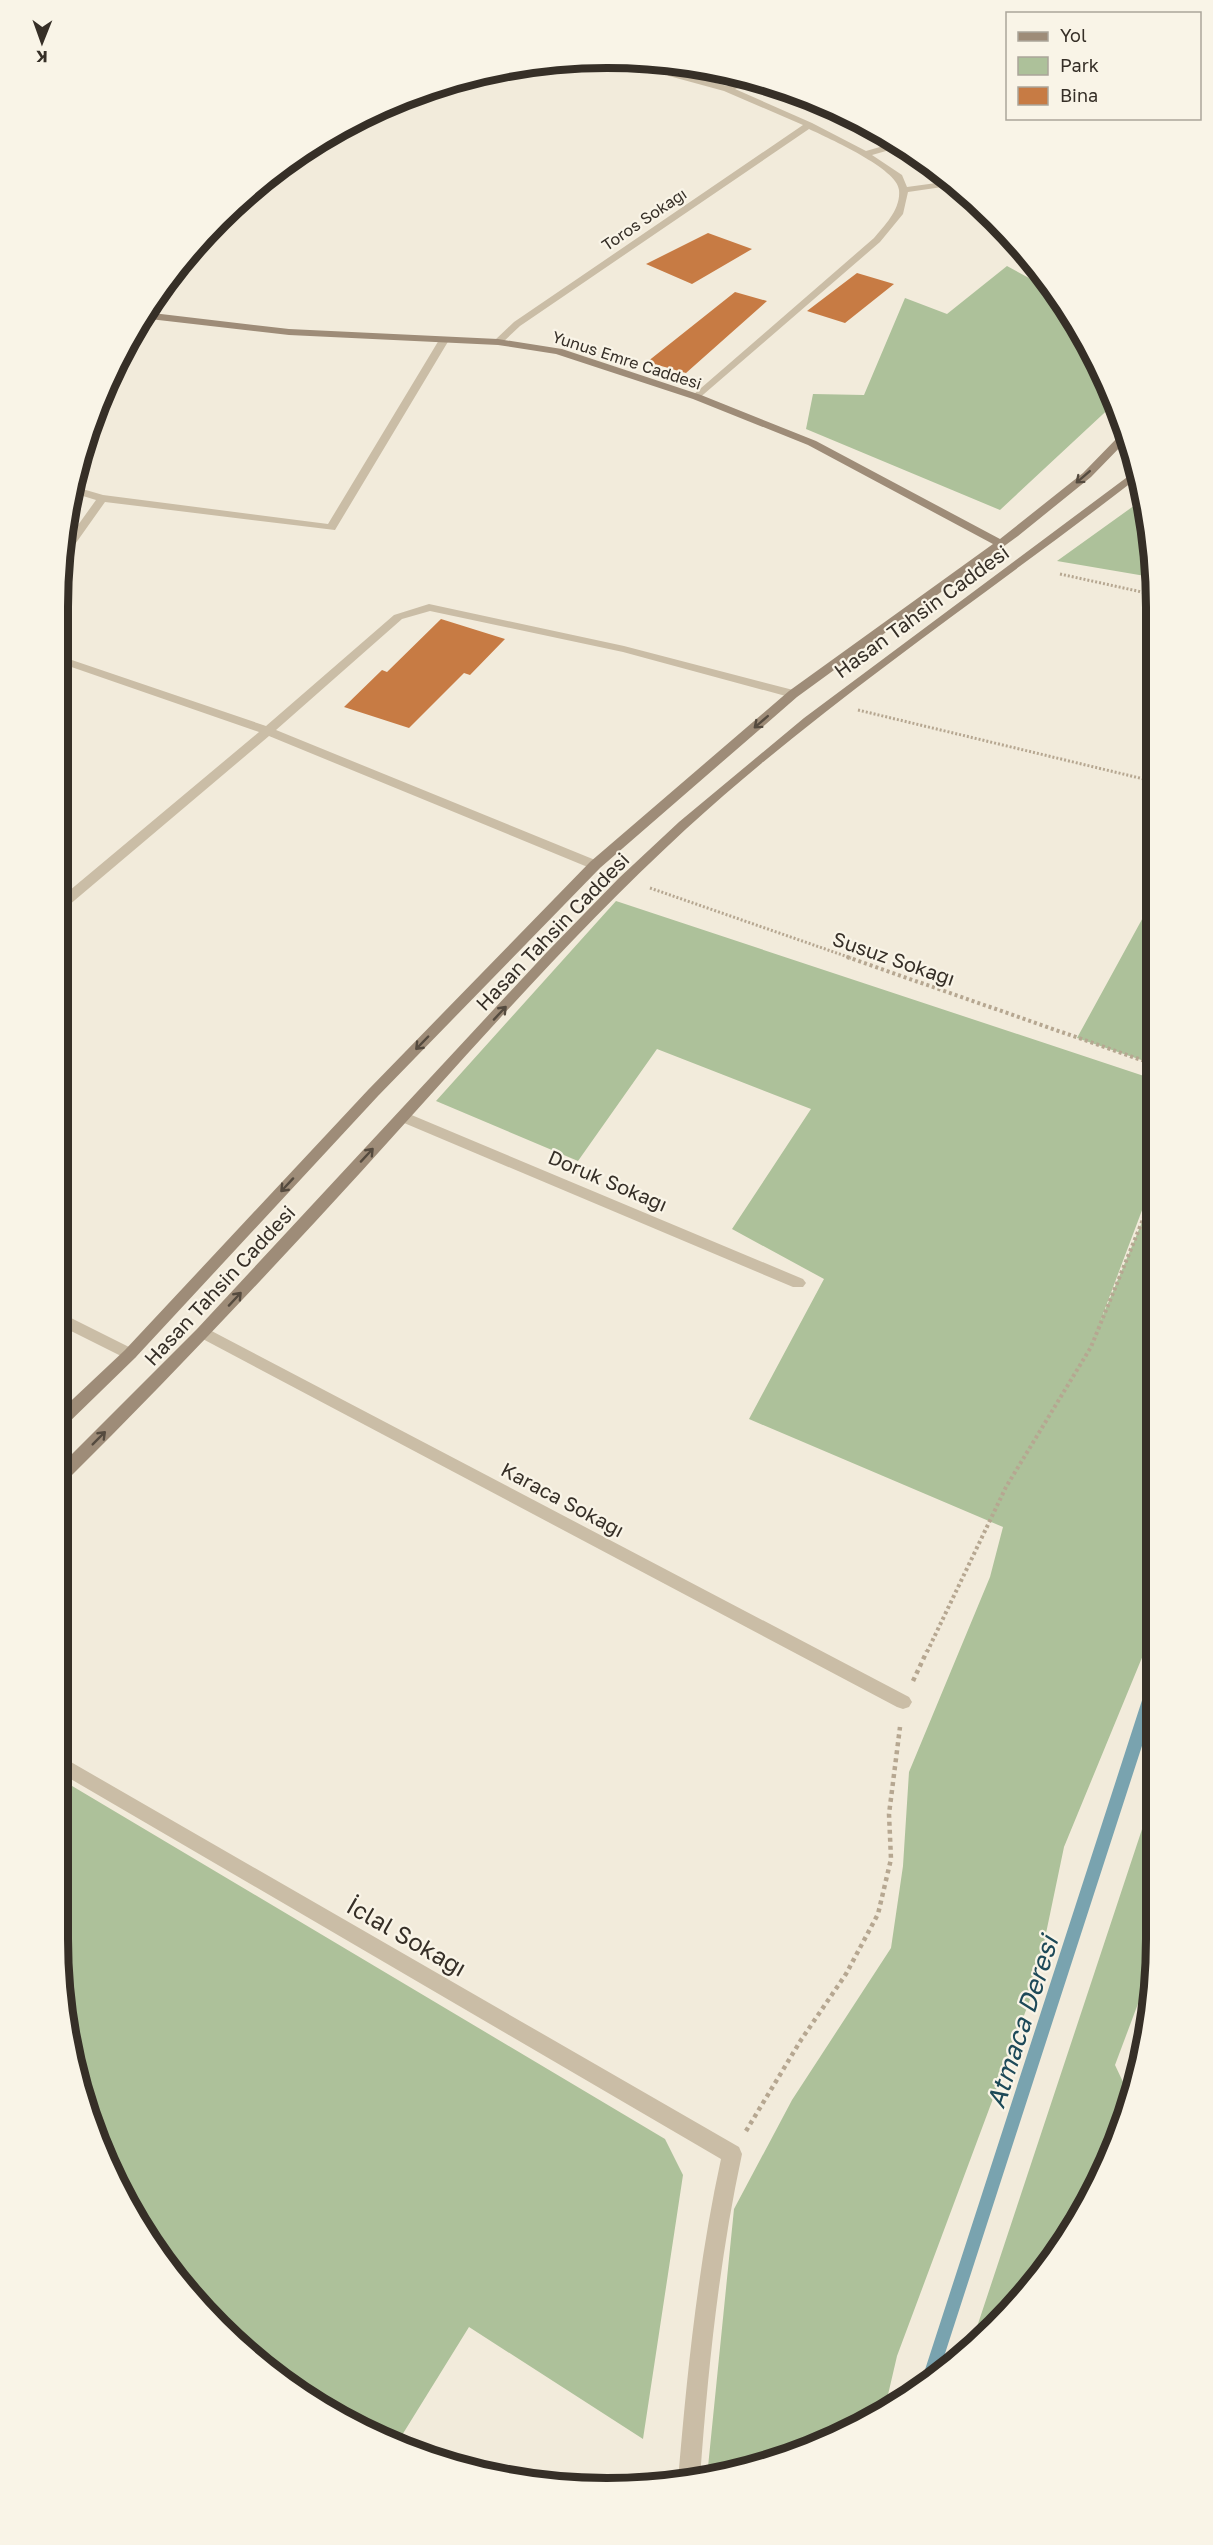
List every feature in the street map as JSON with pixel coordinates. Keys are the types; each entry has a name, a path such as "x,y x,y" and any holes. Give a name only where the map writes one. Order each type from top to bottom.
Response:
{"main road":[{"name":"Yunus Emre Caddesi","path":"152,316 290,332 498,342 558,351 697,397 812,443 999,543"},
{"name":"Hasan Tahsin Caddesi","path":"68,1413 129,1354 373,1093 595,865 793,694 999,543 1087,475 1120,442"},
{"name":"Hasan Tahsin Caddesi","path":"68,1468 204,1333 402,1116 626,880 829,703 1130,479"}],"street":[{"path":"666,71 727,89 809,125 865,154 899,177 904,190 898,214 877,240 697,397"},
{"path":"727,89 742,85"},
{"name":"Toros Sokağı","path":"498,342 517,324 809,125"},
{"path":"865,154 888,147"},
{"path":"904,190 942,185"},
{"path":"80,492 102,498 331,528 444,340"},
{"path":"72,541 102,498"},
{"path":"68,899 268,731 398,617 429,607 624,649 793,694"},
{"path":"68,662 268,731 595,865"},
{"name":"Doruk Sokağı","path":"402,1116 798,1283"},
{"path":"68,1323 129,1354"},
{"name":"Karaca Sokağı","path":"204,1333 903,1702"},
{"name":"İclal Sokağı","path":"68,1768 732,2154"},
{"path":"690,2471 710,2270 716,2225 732,2154"}],"path":[{"path":"1059,574 1145,593"},
{"path":"829,703 1146,780"},
{"name":"Susuz Sokağı","path":"626,880 1146,1062"},
{"path":"732,2154 801,2040 846,1974 878,1914 891,1859 889,1814 903,1702 1006,1486 1091,1347 1146,1214"}],"green space":[{"path":"1007,266 1037,282 1073,337 1090,368 1108,410 1000,510 806,429 813,394 864,395 905,298 947,314"},
{"path":"1136,505 1144,576 1057,561"},
{"path":"616,901 1146,1077 1146,1200 1100,1322 1146,1213 1146,1648 1064,1847 1035,1986 897,2356 887,2398 845,2422 780,2449 712,2467 708,2468 734,2209 792,2100 891,1948 903,1866 909,1772 990,1577 1003,1527 749,1419 824,1279 732,1229 811,1109 657,1049 578,1161 436,1101"},
{"path":"1146,912 1146,1062 1077,1038"},
{"path":"68,1784 665,2139 683,2175 643,2439 469,2327 401,2436 337,2405 278,2366 225,2320 179,2267 158,2238 123,2177 96,2112 78,2044 69,1974"},
{"path":"1146,1817 1146,1939 1142,1992 1115,2065 1125,2083 1117,2112 1090,2177 1055,2238 1012,2294 975,2332"}],"building":[{"path":"708,233 752,249 692,284 646,264"},
{"path":"857,273 894,284 845,323 807,311"},
{"path":"735,292 767,301 686,373 647,362"},
{"path":"441,619 505,639 470,675 464,673 409,728 344,707 382,670 387,672"}],"waterway":[{"name":"Atmaca Deresi","path":"933,2367 1146,1711"}]}
